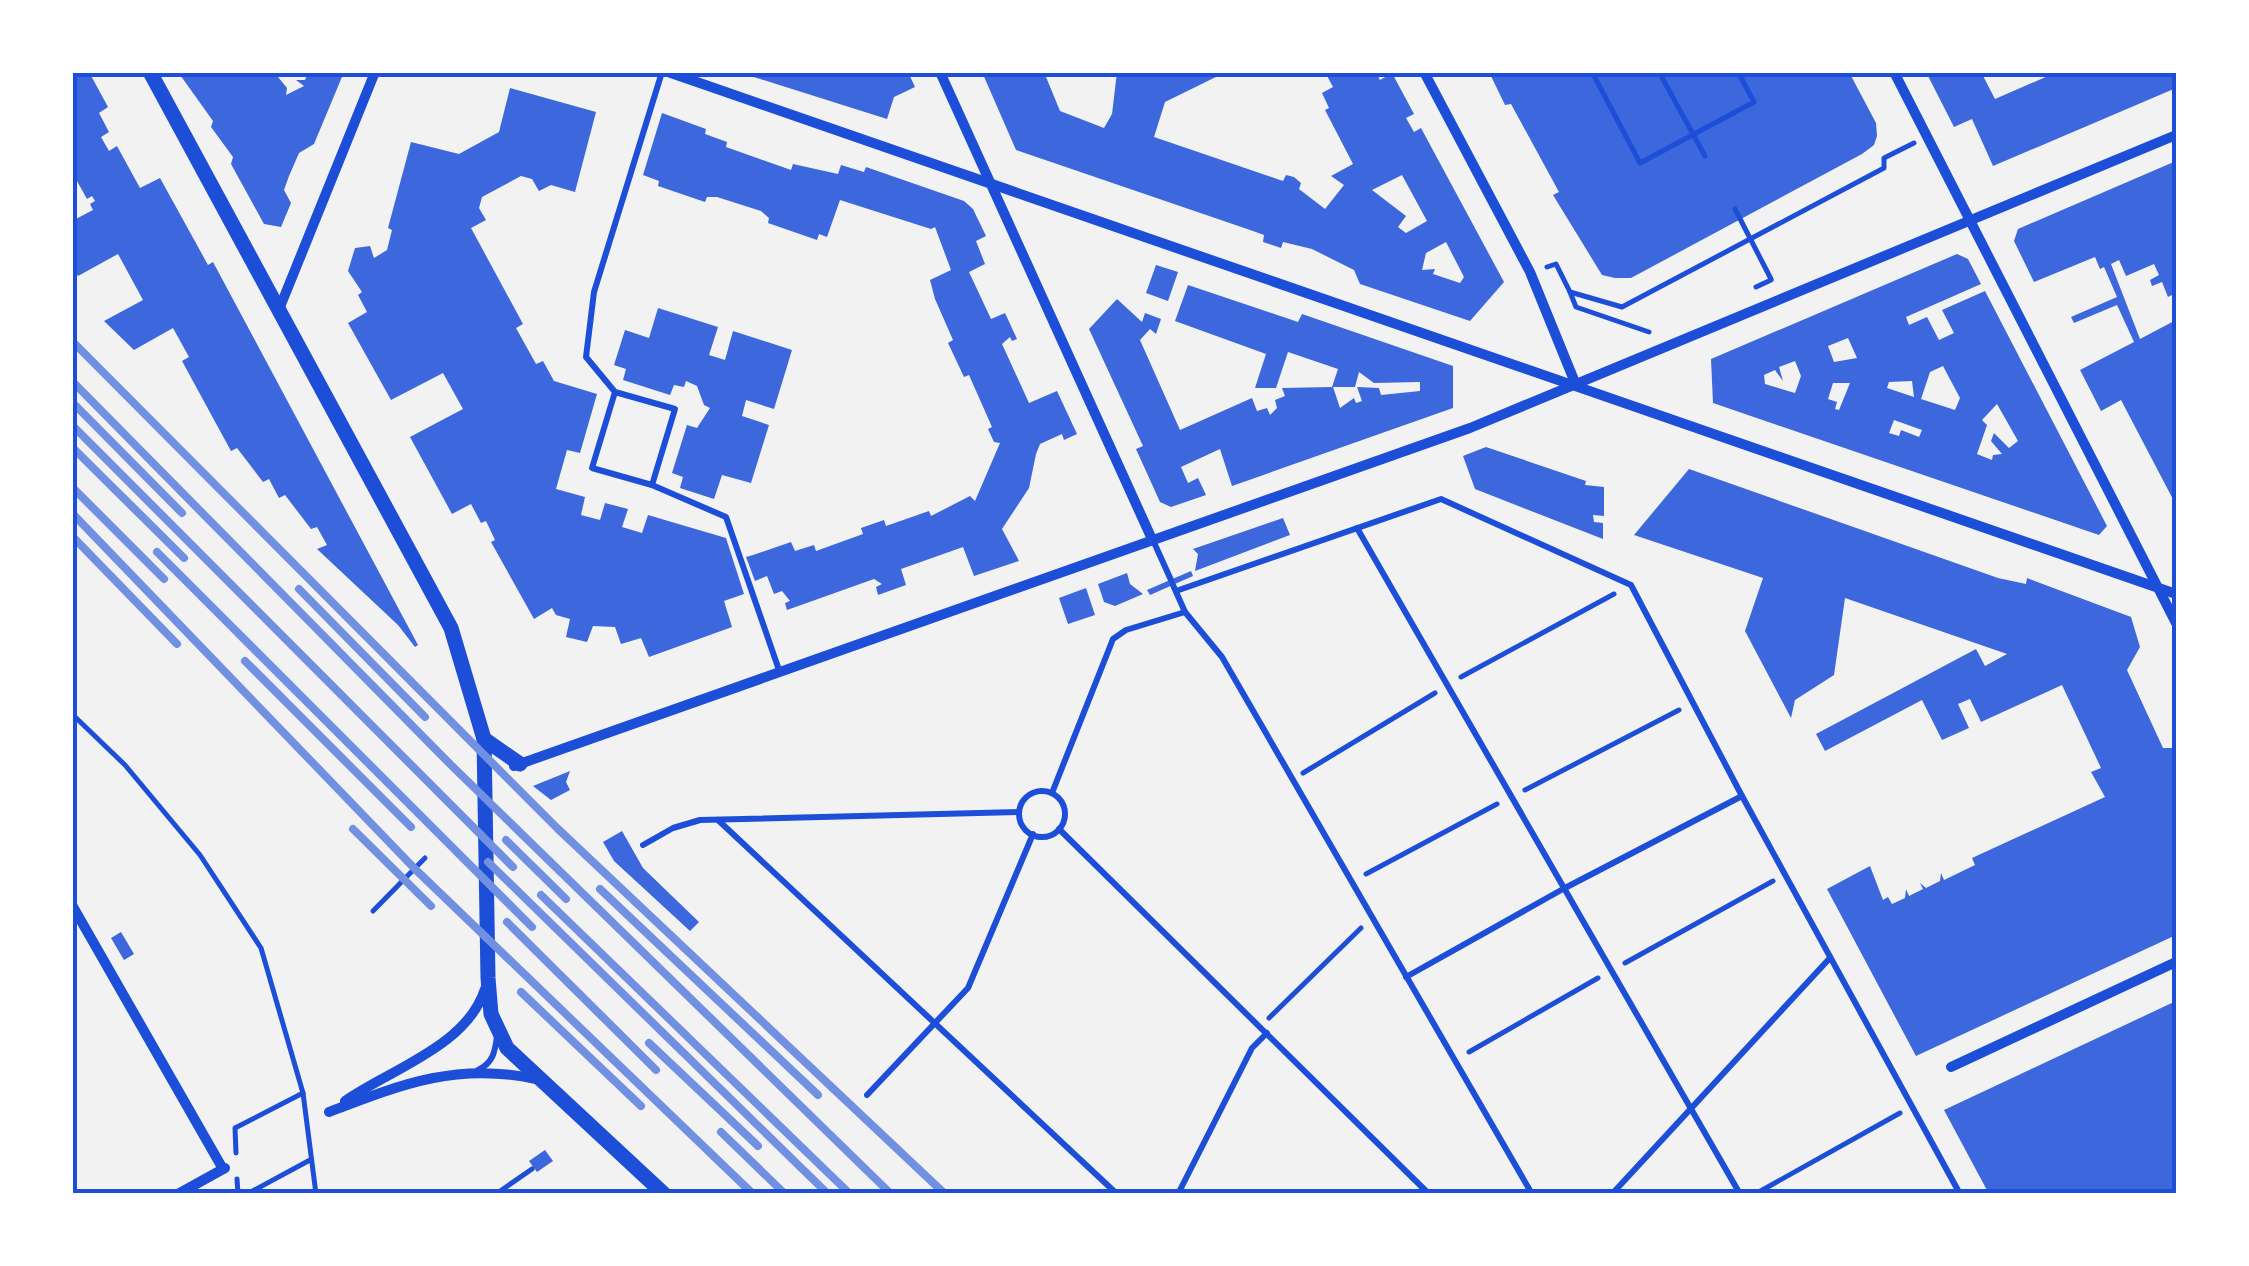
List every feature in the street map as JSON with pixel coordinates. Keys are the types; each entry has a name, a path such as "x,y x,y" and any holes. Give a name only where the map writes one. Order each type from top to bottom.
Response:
{"main road":[{"path":"150,72 451,628 484,739 488,978 497,1033 664,1194"},
{"path":"484,739 516,765"}],"street":[{"path":"280,307 376,72"},
{"path":"665,72 2176,594"},
{"path":"940,72 1152,537"},
{"path":"1424,72 1530,272 1576,384"},
{"path":"1894,72 2176,623"},
{"path":"516,765 1152,537 1470,428 2176,135"},
{"path":"72,905 225,1168 178,1194"},
{"path":"1950,1068 2176,962"},
{"path":"488,978 471,1014 446,1040 330,1112 400,1083 472,1072 503,1072 542,1080"},
{"path":"471,1014 491,1014"}],"lane":[{"path":"652,485 674,409 615,392 586,357 594,292 665,72"},
{"path":"615,392 592,468 652,485 726,517 779,670"},
{"path":"1173,585 1442,498 1631,585 1829,959 1960,1194"},
{"path":"1358,528 1740,1194"},
{"path":"1152,537 1185,612 1222,657 1532,1194"},
{"path":"1052,793 1113,639 1126,630 1185,612"},
{"path":"1052,793 1066,814 1059,829 1051,835 1032,834 1025,828 1020,812 1028,796 1052,793"},
{"path":"1406,978 1563,889 1742,796"},
{"path":"643,845 673,828 718,820 1020,812"},
{"path":"718,820 1118,1194"},
{"path":"1059,829 1429,1194"},
{"path":"867,1095 968,988 1032,834"},
{"path":"1612,1194 1689,1106 1829,959"},
{"path":"1178,1194 1263,1030"},
{"path":"472,1072 487,1066 497,1033"}],"path":[{"path":"1592,72 1640,163 1754,102 1738,72"},
{"path":"1660,72 1705,156"},
{"path":"1570,292 1622,307 1884,168 1884,158 1927,136"},
{"path":"1734,209 1782,299"},
{"path":"1530,272 1556,264 1576,307 1647,333 1662,328"},
{"path":"1738,294 1772,280"},
{"path":"72,714 125,765 200,855 261,948 303,1093 316,1194"},
{"path":"373,912 425,858"},
{"path":"1263,1030 1372,918"},
{"path":"235,1128 303,1093"},
{"path":"1755,1194 1911,1106"},
{"path":"247,1194 310,1160"},
{"path":"496,1194 532,1169"}],"building":[{"path":"72,72 89,72 108,107 99,113 109,132 101,137 109,151 117,146 140,188 160,178 208,265 213,262 418,645 415,647 398,625 317,549 327,545 317,527 311,529 285,495 279,498 269,479 263,482 237,448 231,451 182,361 189,357 173,328 134,350 104,321 143,300 118,254 78,276 72,267 72,221 93,210 90,204 95,201 92,196 87,199 72,172"},
{"path":"178,72 274,72 287,88 286,95 304,86 296,80 305,80 308,72 344,72 314,144 299,153 289,176 284,190 291,203 281,227 264,224 231,164 233,157 211,127 213,121"},
{"path":"738,72 908,72 915,87 894,97 887,119"},
{"path":"982,72 1044,72 1060,111 1104,128 1112,114 1117,72 1226,72 1165,102 1154,137 1283,181 1286,175 1294,177 1301,183 1299,189 1325,209 1344,185 1331,176 1353,164 1325,110 1329,108 1322,93 1333,87 1325,72 1376,72 1380,80 1392,73 1414,114 1406,118 1414,132 1421,128 1504,282 1470,321 1360,284 1354,270 1312,249 1283,242 1281,248 1263,242 1264,235 1016,150","holes":["1402,175 1427,221 1406,233 1398,227 1406,216 1372,190","1446,242 1464,277 1460,283 1433,274 1435,269 1422,270 1426,253"]},
{"path":"1489,72 1849,72 1876,123 1877,136 1874,145 1862,154 1631,278 1615,278 1602,275 1553,195 1559,192"},
{"path":"1926,72 1981,72 1995,99 2057,72 2173,72 2176,88 1993,166 1972,119 1954,127"},
{"path":"510,88 596,112 575,192 551,185 539,191 532,179 521,176 482,197 479,208 486,220 471,228 523,324 516,328 536,364 543,361 554,381 597,394 580,453 567,450 556,489 585,497 581,515 600,520 605,503 628,509 622,527 642,533 648,515 726,538 744,594 724,601 732,627 649,657 641,638 621,644 615,627 593,626 587,642 566,637 570,619 556,615 552,608 534,619 491,542 495,540 486,521 481,523 471,504 452,514 410,437 463,409 443,373 391,400 348,323 367,312 358,295 362,292 348,271 355,248 370,246 374,258 387,250 392,230 388,228 411,142 459,154 499,132"},
{"path":"662,113 706,129 705,134 727,142 726,147 791,170 793,164 838,174 841,165 864,172 866,167 964,201 973,209 986,236 976,241 985,264 969,272 991,319 1005,313 1017,339 1012,341 1010,337 1002,344 1029,403 1057,391 1077,434 1064,440 1062,434 1040,444 1029,488 1002,529 1019,561 974,576 963,547 901,569 906,585 878,595 876,587 882,584 874,579 787,610 785,603 790,601 782,591 774,594 767,576 755,581 746,557 791,542 795,551 814,545 816,551 863,534 861,528 884,520 886,526 929,511 931,516 970,496 975,501 1000,443 994,442 988,429 992,427 969,375 964,377 948,343 953,340 930,280 951,270 935,227 931,229 840,200 827,237 819,234 817,240 768,223 769,218 761,211 717,197 707,197 705,202 658,186 659,181 643,175"},
{"path":"2176,161 2176,293 2168,297 2162,282 2152,286 2150,280 2159,275 2154,264 2126,276 2119,260 2111,264 2140,339 2176,320 2176,505 2121,400 2101,411 2080,370 2134,342 2117,305 2074,323 2071,317 2117,297 2104,267 2100,269 2095,257 2034,282 2014,241 2018,229"},
{"path":"1957,254 1968,259 1981,284 1906,317 1909,325 1927,317 1939,340 1954,333 1942,310 1985,291 2107,526 2099,535 1713,403 1711,359","holes":["1848,338 1857,358 1834,362 1828,346","1795,361 1801,376 1795,393 1765,384 1764,375 1775,370 1783,381 1779,367","1943,366 1960,398 1955,410 1921,399 1930,372","1912,381 1914,397 1887,388 1889,382","1833,383 1850,383 1839,410 1835,409 1837,402 1828,399","1997,404 2018,441 2009,448 1994,433 1991,441 2002,454 1993,455 1992,460 1977,454 1987,425 1982,420","1894,420 1922,430 1919,437 1901,430 1899,436 1889,433"]},
{"path":"1156,265 1178,272 1168,301 1146,293"},
{"path":"1188,285 1298,322 1302,314 1453,366 1453,408 1232,486 1220,449 1181,467 1188,483 1198,478 1206,495 1171,507 1160,502 1136,449 1143,446 1089,329 1117,299 1142,322 1145,313 1161,319 1156,334 1150,329 1140,340 1180,430 1252,398 1257,411 1267,408 1270,415 1277,408 1275,400 1285,396 1282,388 1332,387 1338,369 1288,352 1276,388 1255,388 1266,354 1175,321","holes":["1359,372 1374,383 1420,382 1420,391 1381,395 1379,388 1357,387 1362,401 1356,403 1354,398 1340,408 1333,387 1355,387"]},
{"path":"658,308 718,327 709,355 725,360 733,331 792,350 774,409 746,400 742,416 769,425 751,483 722,475 714,499 680,488 683,477 672,473 687,425 697,428 710,408 704,405 697,386 686,381 684,387 674,385 670,395 623,380 626,369 614,365 625,330 649,338"},
{"path":"1486,447 1586,481 1585,485 1604,487 1604,516 1593,515 1594,522 1603,523 1603,539 1475,489 1463,456"},
{"path":"1689,469 1998,578 2026,584 2027,578 2131,617 2140,647 2127,670 2163,748 2176,748 2176,935 1916,1056 1827,889 1870,866 1883,900 1888,897 1892,904 1905,898 1906,889 1909,896 1923,889 1920,883 1926,888 1940,881 1941,873 1944,880 1975,865 1972,858 2105,797 2091,772 2101,768 2062,685 1981,722 1970,699 1958,704 1969,728 1942,740 1922,700 1825,751 1816,734 1976,649 1985,666 2007,654 1845,598 1834,675 1795,700 1791,718 1745,631 1763,578 1634,535"},
{"path":"1283,518 1290,535 1195,571 1198,554 1193,549"},
{"path":"1191,571 1193,576 1150,595 1147,590"},
{"path":"1127,573 1130,584 1143,594 1115,606 1104,602 1098,584"},
{"path":"1086,588 1095,615 1068,624 1059,598"},
{"path":"570,771 566,782 570,790 551,800 533,786"},
{"path":"622,831 643,868 699,922 690,931 614,861 603,842"},
{"path":"121,932 134,954 124,960 111,938"},
{"path":"2176,1001 2176,1194 1989,1194 1944,1110"},
{"path":"545,1150 553,1161 537,1172 529,1161"}],"railway":[{"path":"72,341 557,828 945,1194"},
{"path":"72,381 451,765 891,1194"},
{"path":"76,406 182,513"},
{"path":"72,425 513,867"},
{"path":"72,447 184,558"},
{"path":"72,487 164,579"},
{"path":"72,513 415,869 753,1194"},
{"path":"72,536 177,644"},
{"path":"157,552 532,927"},
{"path":"299,589 425,717"},
{"path":"245,661 411,827"},
{"path":"353,829 431,906"},
{"path":"506,840 566,899"},
{"path":"488,862 828,1194"},
{"path":"600,889 818,1095"},
{"path":"541,895 850,1194"},
{"path":"507,922 656,1070"},
{"path":"521,992 641,1106"},
{"path":"649,1043 758,1146"},
{"path":"721,1132 785,1194"}]}
